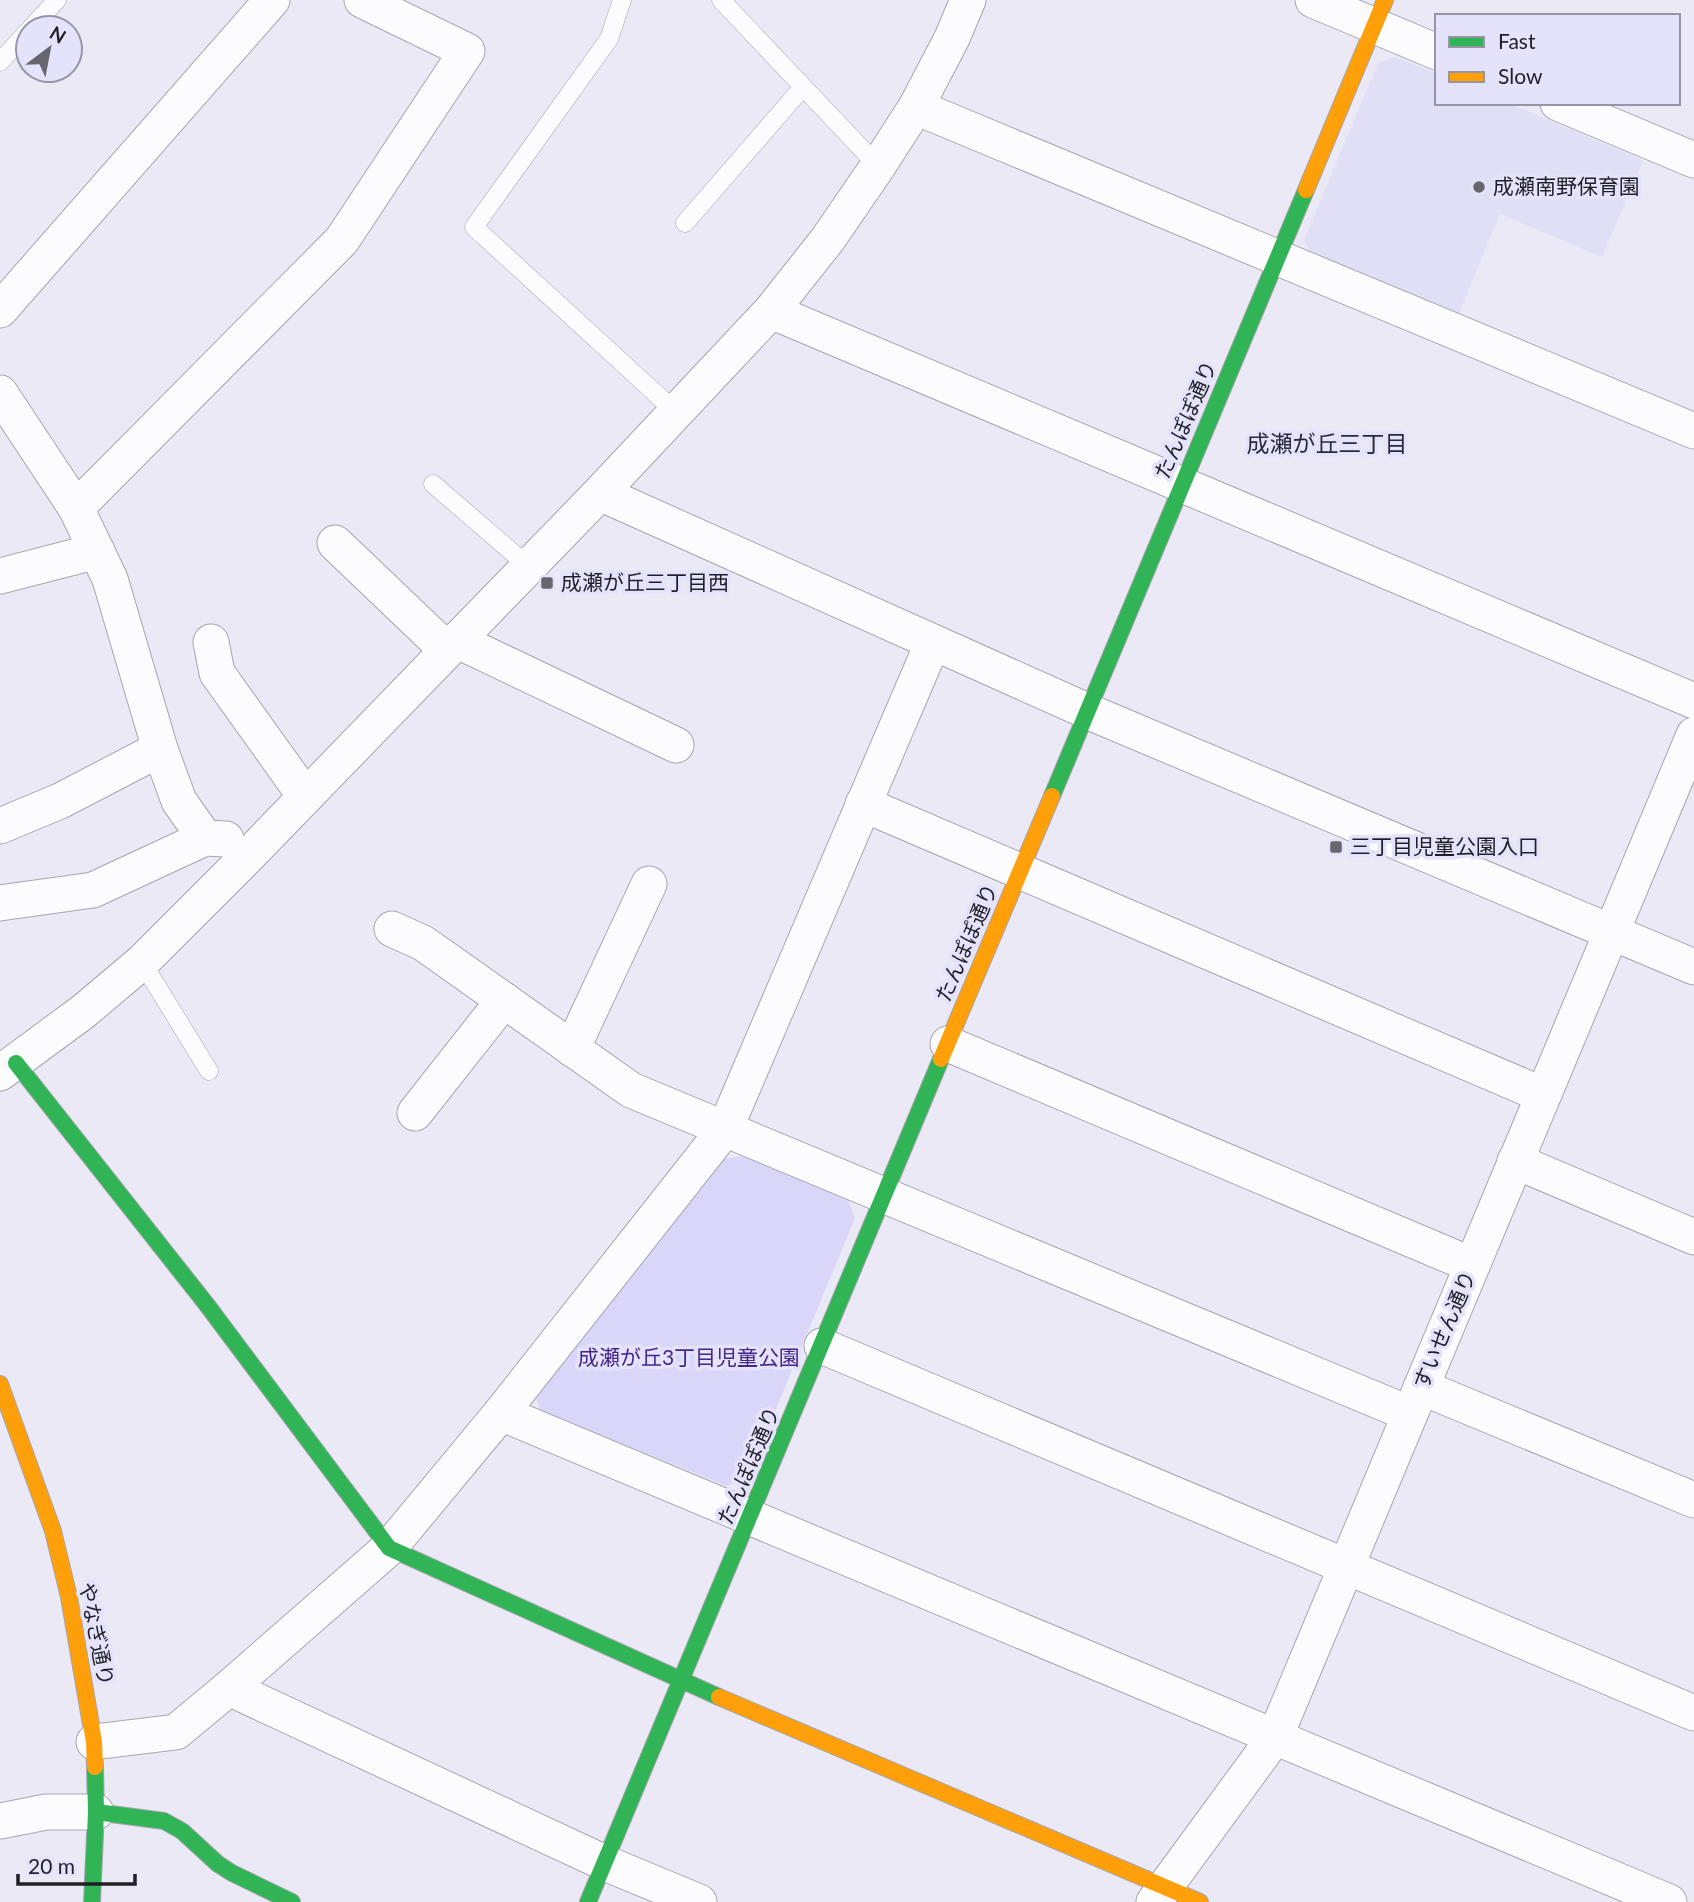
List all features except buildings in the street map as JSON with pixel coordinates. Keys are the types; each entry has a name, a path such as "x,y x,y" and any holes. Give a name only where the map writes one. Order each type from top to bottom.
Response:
{"street":[{"path":"0,310 272,0"},
{"path":"76,508 342,240 467,51 400,8 362,0"},
{"path":"968,0 952,38 916,107 828,239 771,311 600,493 142,962 84,1011 8,1068 207,1305 389,1548 1159,1894 1200,1902"},
{"path":"1314,0 1379,13 1435,51"},
{"name":"たんぽぽ通り","path":"589,1902 1379,13"},
{"path":"1563,105 1694,160"},
{"path":"916,107 1694,431"},
{"path":"771,311 1694,701"},
{"path":"0,393 76,508 110,579 160,749 179,801 205,838"},
{"path":"600,493 1087,710 1694,967"},
{"path":"335,543 452,645 676,745"},
{"path":"0,576 97,551"},
{"path":"211,642 217,673 305,796"},
{"path":"94,1741 176,1732 389,1548 501,1413 725,1129 933,642"},
{"name":"すいせん通り","path":"1159,1894 1275,1737 1694,735"},
{"path":"0,826 60,801 160,749"},
{"path":"863,804 1543,1095"},
{"path":"0,903 93,890 205,838 261,841"},
{"path":"572,1049 649,884"},
{"path":"392,929 423,943 631,1090 884,1196 1416,1400 1694,1500"},
{"path":"415,1113 504,1000"},
{"path":"948,1044 1472,1265"},
{"path":"1516,1161 1694,1237"},
{"path":"822,1346 1694,1713"},
{"name":"やなぎ通り","path":"0,1384 53,1531 69,1597 94,1741 96,1812 92,1902"},
{"path":"501,1413 1669,1902"},
{"path":"229,1688 605,1863 699,1902"},
{"path":"0,1821 46,1812 96,1812 164,1821 182,1831 218,1864 232,1873 292,1902"}],"lane":[{"path":"44,14 57,0"},
{"path":"622,0 609,39 474,228 677,413"},
{"path":"721,0 878,166"},
{"path":"0,62 14,47"},
{"path":"685,223 803,87"},
{"path":"433,484 528,566"},
{"path":"142,962 209,1071"}],"shaded area":[{"name":"成瀬南野保育園","path":"1395,57 1435,73 1435,105 1513,105 1643,160 1602,257 1500,214 1458,315 1312,256 1304,240 1378,63"}],"green space":[{"name":"成瀬が丘3丁目児童公園","path":"743,1156 847,1198 855,1218 749,1474 727,1486 540,1410 534,1392 718,1160"}],"traffic: fast":[{"path":"1052,796 1306,190"},
{"path":"588,1902 941,1059"},
{"path":"16,1063 207,1305 389,1548 719,1697"},
{"path":"92,1902 95,1767"},
{"path":"96,1812 164,1821 182,1831 218,1864 232,1873 292,1902"}],"traffic: slow":[{"path":"1306,190 1385,0"},
{"path":"941,1059 1052,796"},
{"path":"0,1384 53,1531 69,1597 94,1742 95,1767"},
{"path":"719,1697 1200,1902"}],"place":[{"name":"成瀬南野保育園","path":"1479,187"},
{"name":"成瀬が丘三丁目西","path":"547,583"},
{"name":"三丁目児童公園入口","path":"1336,847"}],"district":[{"name":"成瀬が丘三丁目","path":"1327,444"}]}
